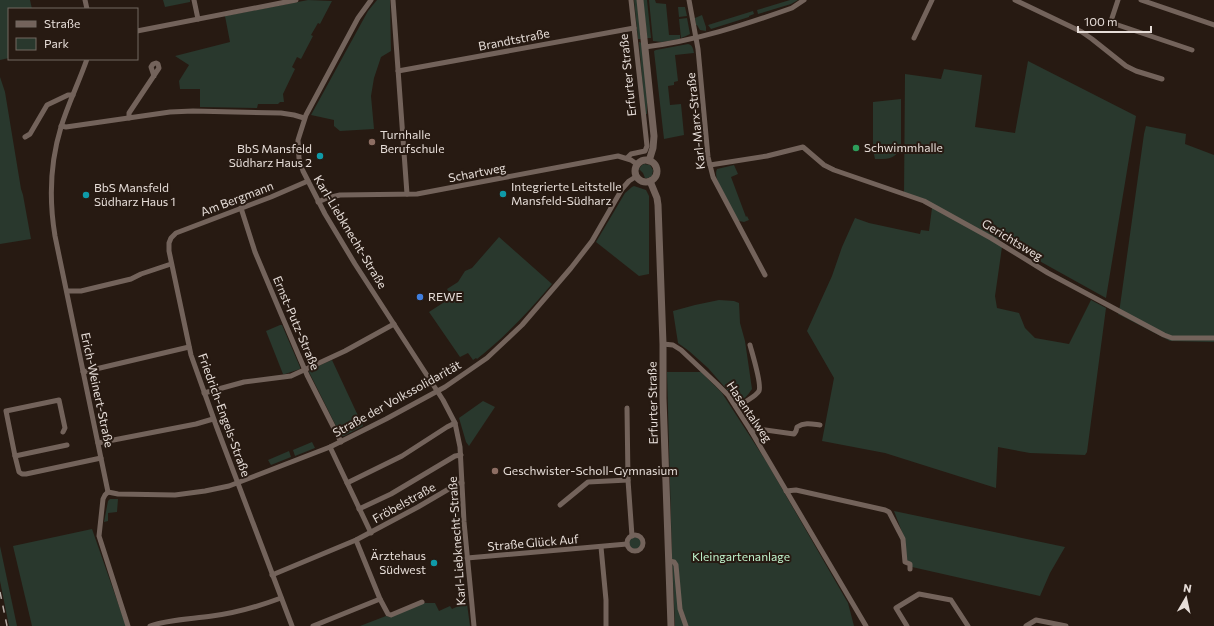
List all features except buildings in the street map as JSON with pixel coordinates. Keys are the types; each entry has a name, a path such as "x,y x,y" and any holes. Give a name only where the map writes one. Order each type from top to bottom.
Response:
{"main road":[{"name":"Erfurter Straße","path":"640,0 654,136 653,148 649,161"},
{"path":"644,161 649,161 655,166 657,171 655,177 650,181 642,181 637,176 636,170 638,165 644,161"},
{"name":"Erfurter Straße","path":"650,181 657,201 663,344 663,398 671,626"}],"street":[{"path":"194,0 198,19"},
{"path":"138,31 296,0"},
{"name":"Karl-Liebknecht-Straße","path":"371,0 358,18 304,118 299,136 298,150 300,165 318,202 449,410 455,423 459,437 461,455 467,558 474,626"},
{"path":"393,0 407,194"},
{"name":"Erfurter Straße","path":"627,158 631,154 645,151 647,146 631,0"},
{"name":"Karl-Marx-Straße","path":"689,0 696,38 710,165 714,180 765,275"},
{"path":"645,48 696,38 789,9 804,0"},
{"path":"914,38 932,0"},
{"path":"1015,0 1082,32 1126,66 1136,71 1162,79"},
{"path":"1118,0 1112,18 1112,24 1192,50"},
{"path":"1141,0 1214,25"},
{"name":"Brandtstraße","path":"398,71 634,28"},
{"name":"Erich-Weinert-Straße","path":"87,60 61,126 53,162 51,200 54,230 108,492"},
{"path":"129,118 129,113 154,76"},
{"path":"25,137 30,134 47,105 68,95 73,95"},
{"path":"61,126 66,127 170,112 193,111 281,113 304,118"},
{"name":"Gerichtsweg","path":"710,165 767,156 803,147 824,165 834,170 906,194 930,204 991,238 1048,273 1164,335 1172,338 1214,338"},
{"name":"Schartweg","path":"318,202 340,195 419,194 613,157 620,156 627,158"},
{"path":"627,158 638,165"},
{"name":"Straße der Volkssolidarität","path":"108,492 110,494 175,495 222,488 330,447 437,391 487,358 522,325 592,241 622,189 629,181 637,176"},
{"name":"Am Bergmann","path":"173,235 308,181"},
{"name":"Ernst-Putz-Straße","path":"241,208 255,252 305,369 341,442"},
{"name":"Friedrich-Engels-Straße","path":"173,235 168,247 189,347 213,419 292,626"},
{"path":"67,291 81,291 131,280 141,274 171,264"},
{"path":"204,393 248,381 289,376 351,348 394,324"},
{"name":"Hasentalweg","path":"663,344 673,345 684,352 717,384 736,407 866,626"},
{"path":"736,407 755,394 759,389 759,380 750,345"},
{"path":"83,372 189,347"},
{"path":"63,432 65,428 59,400 6,411 18,471 24,474 102,458"},
{"path":"627,408 628,480 632,536 628,538 627,544"},
{"path":"98,443 196,424 213,419"},
{"path":"347,483 402,456 455,423"},
{"path":"751,431 758,429 794,434 800,425 820,425"},
{"path":"15,456 68,445"},
{"path":"330,447 370,533"},
{"name":"Karl-Liebknecht-Straße","path":"359,509 391,494 455,456 461,455"},
{"path":"560,506 588,482 628,480"},
{"name":"Fröbelstraße","path":"272,575 356,540 459,483 462,483"},
{"path":"786,491 796,490 889,512 903,539 904,559 905,562 910,564 910,569"},
{"path":"108,492 103,499 99,536 128,626"},
{"name":"Straße Glück Auf","path":"467,558 627,544 628,548 633,551 639,550 643,543 640,537 632,536"},
{"path":"356,540 380,599 388,614 391,615 422,602"},
{"path":"601,547 606,600 606,626"},
{"path":"669,561 674,562 676,565 680,609 686,626"},
{"path":"907,626 896,608 919,594 951,600 968,626"},
{"path":"150,626 239,612 281,598"},
{"path":"313,626 380,599"},
{"path":"1026,626 1036,620 1066,626"}],"green space":[{"path":"0,0 30,0 32,8 8,8 8,58 0,60"},
{"path":"163,0 190,0 190,2 165,7"},
{"path":"308,0 332,1 320,24 318,23 311,35 313,36 301,59 297,57 292,67 295,69 283,94 284,102 280,102 278,104 258,104 257,108 200,107 200,89 180,89 179,81 189,65 175,56 230,42 225,16"},
{"path":"377,0 390,0 391,51 381,57 374,78 371,96 374,129 340,131 334,126 334,120 311,115 368,11"},
{"path":"634,0 637,0 642,39 638,39"},
{"path":"643,0 647,0 651,38 647,38"},
{"path":"649,0 655,0 656,3 666,4 669,35 680,35 680,39 662,42 653,41"},
{"path":"790,0 798,0 791,4 758,14 757,10"},
{"path":"678,7 685,7 687,16 679,17"},
{"path":"753,11 754,14 749,17 711,29 708,25"},
{"path":"702,15 706,31 700,30 696,25 695,18"},
{"path":"687,18 690,34 681,38 679,19"},
{"path":"639,42 642,43 647,95 647,114 645,114"},
{"path":"688,44 692,46 694,53 675,55 678,81 674,82 674,85 668,86 670,105 681,104 684,135 664,139 654,51"},
{"path":"1028,61 1136,116 1106,298 998,238 1002,247 995,296 997,308 1019,313 1025,328 1035,338 1069,344 1091,300 1106,308 1087,452 1085,455 1030,453 998,447 996,488 885,453 822,441 834,378 807,331 832,276 842,247 855,218 869,223 920,234 921,230 929,231 932,208 922,202 904,196 905,74 941,79 944,69 982,75 975,127 1015,133"},
{"path":"0,77 5,92 31,239 0,244"},
{"path":"901,99 901,147 893,157 887,159 875,159 873,150 873,102"},
{"path":"1146,126 1186,134 1185,144 1214,155 1214,342 1170,341 1118,314"},
{"path":"644,164 650,165 653,170 652,176 648,178 645,178 639,169"},
{"path":"734,165 738,174 731,177 746,217 747,216 749,220 744,222 739,221 726,200 727,199 716,176 717,169"},
{"path":"634,186 646,190 649,196 649,274 639,276 596,242 625,193"},
{"path":"499,237 552,284 535,304 497,342 477,359 476,358 473,360 468,353 460,357 429,312 452,297 447,289 458,282 465,271 472,268"},
{"path":"719,300 734,301 739,303 740,323 745,341 752,389 746,397 739,400 736,400 708,368 678,343 673,311"},
{"path":"282,325 300,367 300,369 285,374 283,374 266,331"},
{"path":"332,360 360,420 356,422 358,425 362,423 363,426 344,436 341,436 309,372 311,369"},
{"name":"Kleingartenanlage","path":"667,372 701,372 722,393 766,461 848,603 854,626 675,626"},
{"path":"483,401 495,407 469,446 466,442 459,418"},
{"path":"312,442 315,448 295,456 293,450"},
{"path":"289,451 291,457 271,465 268,460"},
{"path":"110,499 118,499 117,512 108,513 108,521 104,522 108,501"},
{"path":"894,511 1065,547 1050,573 1040,596 912,567 906,560 905,540"},
{"path":"92,529 126,626 32,626 13,546"},
{"path":"635,537 639,539 641,543 639,547 635,549 631,547 629,543 631,539"},
{"path":"0,546 17,626 9,626 0,581"},
{"path":"465,589 470,626 360,626 386,616 390,617 421,603 435,603 439,611 450,606 452,609 465,603 460,591"}],"railway":[{"path":"0,592 7,626"}],"place":[{"name":"Turnhalle Berufschule","path":"372,142"},
{"name":"Schwimmhalle","path":"856,148"},
{"name":"BbS Mansfeld Südharz Haus 2","path":"320,156"},
{"name":"Integrierte Leitstelle Mansfeld-Südharz","path":"503,194"},
{"name":"BbS Mansfeld Südharz Haus 1","path":"86,195"},
{"name":"REWE","path":"420,297"},
{"name":"Geschwister-Scholl-Gymnasium","path":"495,471"},
{"name":"Ärztehaus Südwest","path":"434,563"}]}
